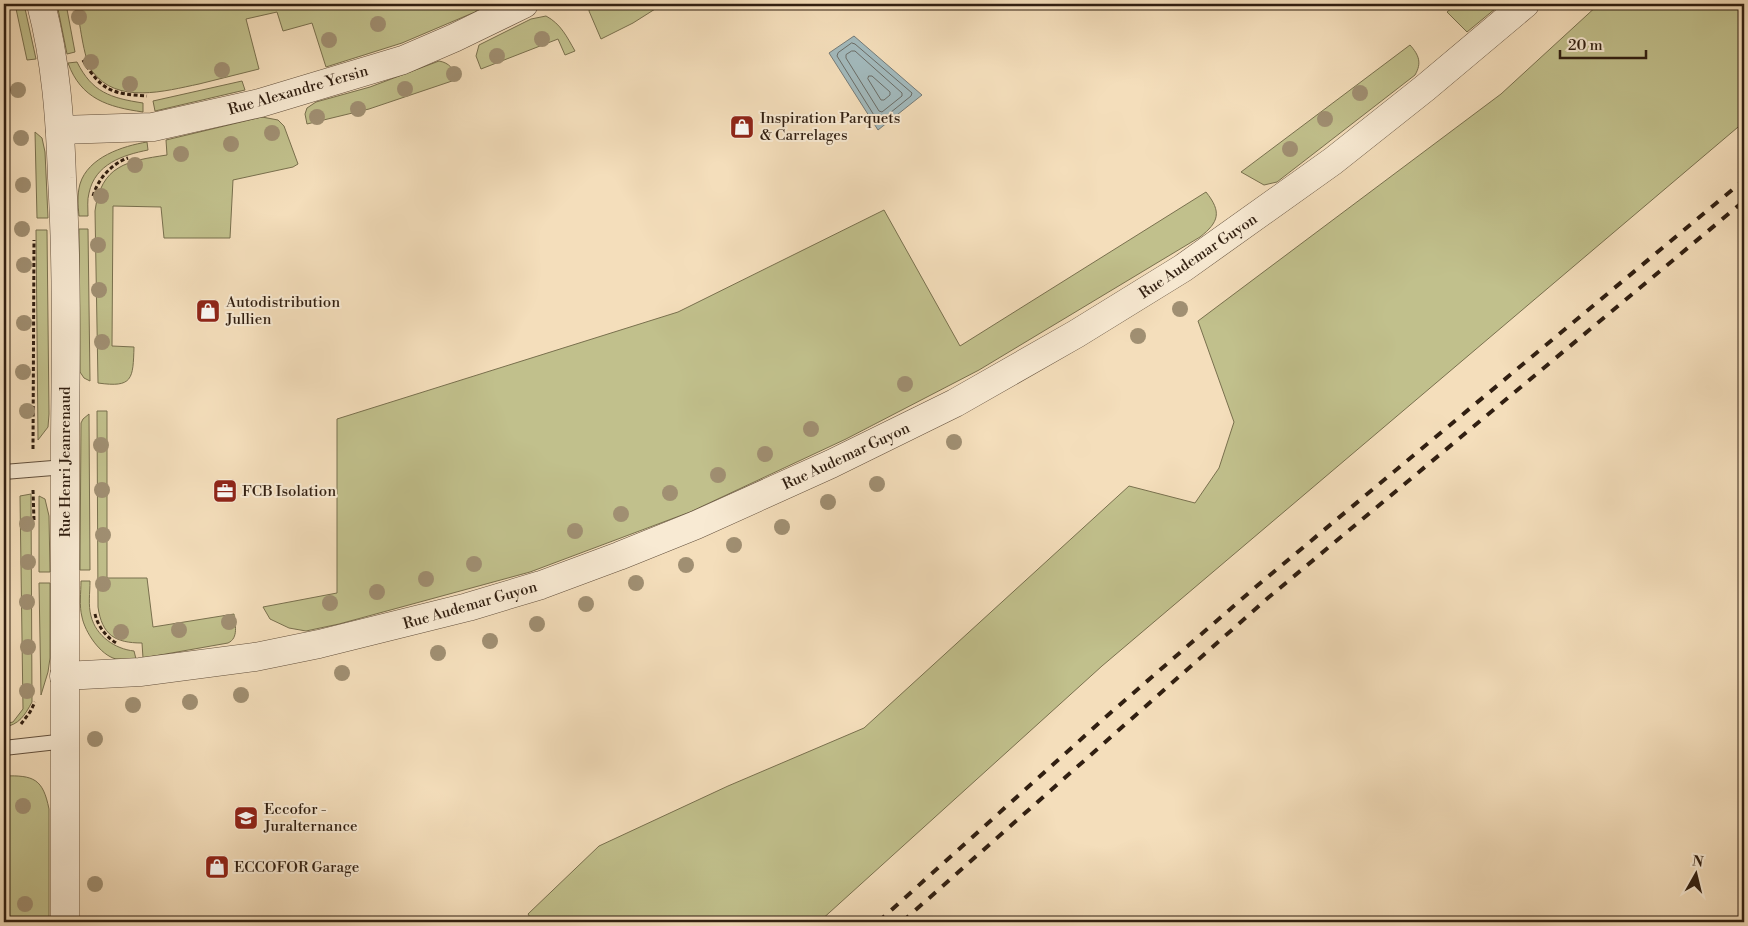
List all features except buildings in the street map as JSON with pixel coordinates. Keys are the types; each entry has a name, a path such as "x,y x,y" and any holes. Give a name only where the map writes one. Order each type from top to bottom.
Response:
{"street":[{"name":"Rue Henri Jeanrenaud","path":"41,4 53,62 60,130 65,223 64,676 66,922"},
{"name":"Rue Alexandre Yersin","path":"60,130 153,127 260,103 403,60 524,4"},
{"name":"Rue Audemar Guyon","path":"64,676 140,672 255,657 320,644 468,607 558,579 696,525 831,464 955,404 1076,334 1183,268 1333,161 1432,82 1525,4"}],"lane":[{"path":"4,472 65,467"},
{"path":"4,748 66,741"}],"path":[{"path":"81,57 92,75 104,88 131,95 148,96"},
{"path":"92,200 102,177 119,162 133,157"},
{"path":"34,233 34,528"},
{"path":"94,608 96,620 113,641 122,646 137,649 140,672"},
{"path":"15,727 22,724 36,702 36,692"}],"shaded area":[{"path":"15,4 24,4 36,59 27,60"},
{"path":"57,4 66,4 75,52 67,54"},
{"path":"76,4 481,4 480,8 475,12 402,43 326,67 312,23 283,31 277,12 246,19 259,69 186,87 142,93 114,88 102,82 92,71 84,49"},
{"path":"590,4 663,4 633,23 601,39 589,11"},
{"path":"1457,4 1501,4 1467,32 1447,12"},
{"path":"1599,4 1744,4 1744,122 1102,666 819,922 533,922 528,914 599,846 728,786 864,728 1129,486 1195,503 1219,468 1234,422 1198,321 1501,94"},
{"path":"546,16 560,27 575,51 565,55 558,39 481,69 476,56 479,45 531,19"},
{"path":"1410,45 1416,52 1419,63 1415,75 1277,182 1264,185 1241,172"},
{"path":"439,61 451,67 458,79 369,109 307,124 305,114 307,108 316,102 370,87"},
{"path":"77,62 96,87 112,96 143,103 143,112 107,104 88,93 80,85 68,63"},
{"path":"242,81 245,90 155,111 153,101"},
{"path":"262,117 278,120 284,126 298,164 293,167 233,180 230,238 164,238 161,207 113,206 112,346 134,347 133,367 129,379 125,382 118,384 98,383 95,211 103,184 118,168 128,163 167,155 166,140"},
{"path":"35,132 42,138 45,152 48,218 37,218"},
{"path":"147,142 148,150 111,162 97,175 88,196 88,216 79,216 78,196 80,184 90,167 98,160 117,150"},
{"path":"1206,192 1214,205 1216,216 1211,226 1200,237 979,370 846,439 690,512 530,572 339,624 306,631 289,628 270,619 263,607 337,593 337,419 678,312 884,210 960,346"},
{"path":"79,229 88,229 90,381 84,378 80,372"},
{"path":"36,230 47,230 49,414 48,427 38,440"},
{"path":"97,411 107,411 107,578 147,578 153,627 234,614 235,634 234,638 228,643 143,658 142,643 117,639 111,636 103,624 98,607"},
{"path":"89,414 90,570 80,570 81,423"},
{"path":"31,494 32,702 18,722 4,727 4,724 13,722 23,709 20,496"},
{"path":"39,496 45,499 49,516 50,572 39,572"},
{"path":"81,581 90,581 90,612 97,630 107,640 120,648 134,651 136,659 116,659 110,657 94,642 86,629 81,613"},
{"path":"39,583 50,583 50,658 41,695"},
{"path":"4,776 30,778 36,781 44,791 47,799 49,809 49,922 4,922"}],"water":[{"path":"854,36 922,95 878,130 829,53"}],"railway":[{"path":"878,922 1108,715 1258,585 1744,180"},
{"path":"902,922 1269,597 1744,201"}],"place":[{"name":"Inspiration Parquets & Carrelages","path":"742,127"},
{"name":"Autodistribution Jullien","path":"208,311"},
{"name":"FCB Isolation","path":"225,491"},
{"name":"Eccofor - Juralternance","path":"246,818"},
{"name":"ECCOFOR Garage","path":"217,867"}]}
